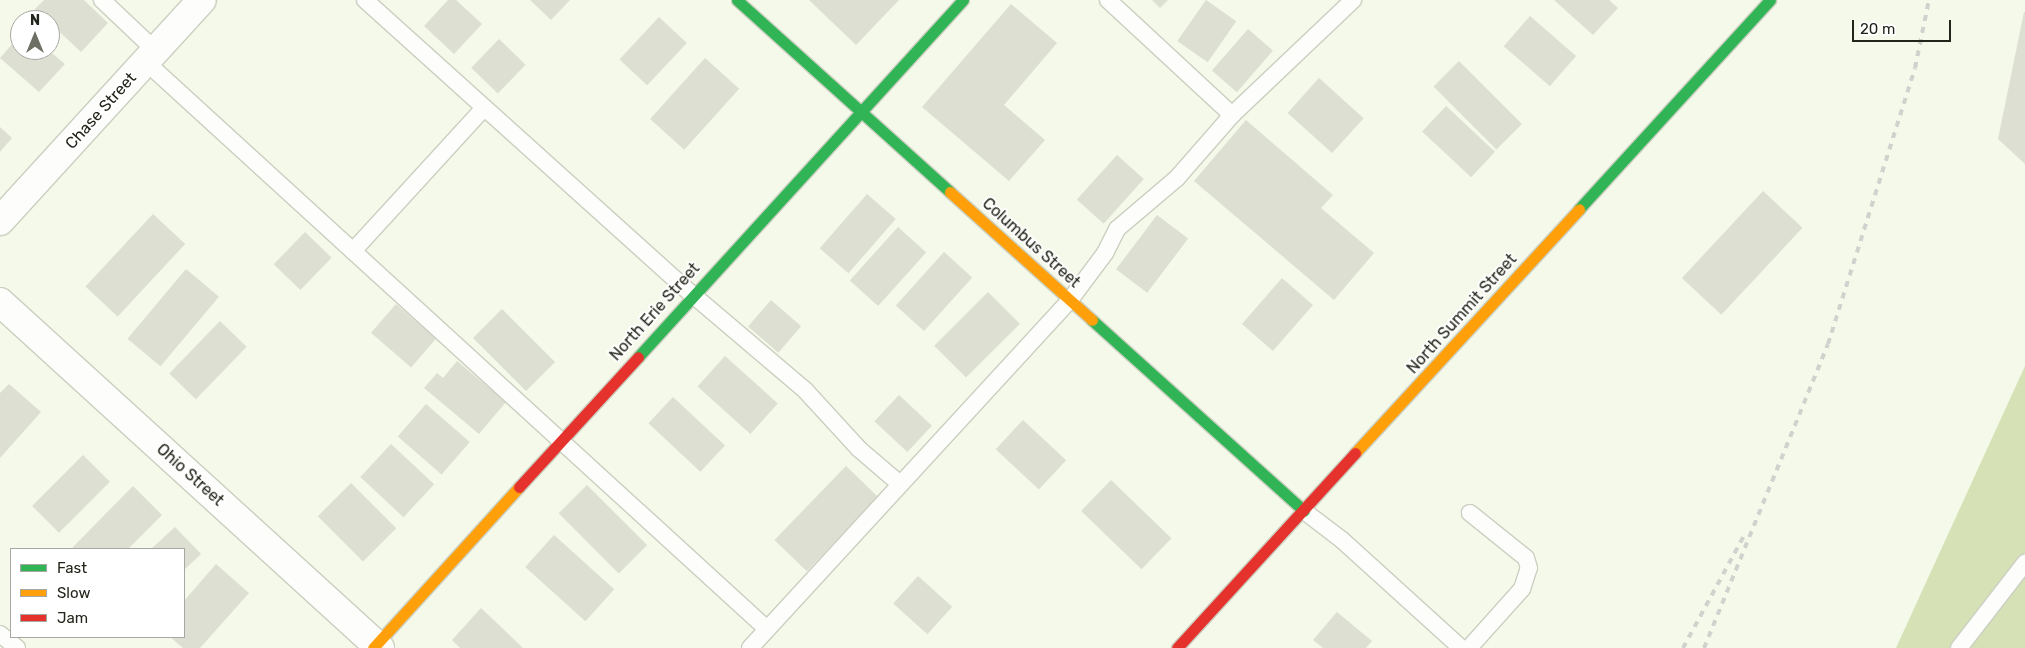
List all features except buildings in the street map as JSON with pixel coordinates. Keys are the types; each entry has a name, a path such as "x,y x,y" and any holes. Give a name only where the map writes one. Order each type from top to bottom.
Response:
{"street":[{"name":"Chase Street","path":"0,221 202,0"},
{"name":"Columbus Street","path":"737,0 1304,511"},
{"name":"North Erie Street","path":"377,647 693,295 963,0"},
{"name":"North Summit Street","path":"1177,648 1770,0"},
{"name":"Ohio Street","path":"0,302 377,647"}],"lane":[{"path":"102,0 151,56 353,251 767,629"},
{"path":"365,0 693,295 804,389 858,449 900,484"},
{"path":"1108,0 1232,115"},
{"path":"750,648 1070,300 1105,253 1117,229 1177,178 1232,115 1352,0"},
{"path":"353,251 484,108"},
{"path":"1304,511 1342,540 1461,648"},
{"path":"1469,648 1522,588 1529,568 1526,558 1470,513"},
{"path":"1959,648 2025,563"},
{"path":"0,634 17,648"}],"green space":[{"path":"2025,366 2025,648 1896,648"}],"railway":[{"path":"1704,648 1828,344 1915,68 1929,0"},
{"path":"1683,648 1745,534"}],"traffic: fast":[{"path":"737,0 950,192"},
{"path":"638,357 963,0"},
{"path":"1579,209 1770,0"},
{"path":"1092,320 1304,511"}],"traffic: slow":[{"path":"950,192 1092,320"},
{"path":"1355,453 1579,209"},
{"path":"373,648 519,487"}],"traffic: jam":[{"path":"519,487 638,357"},
{"path":"1177,648 1355,453"}]}
